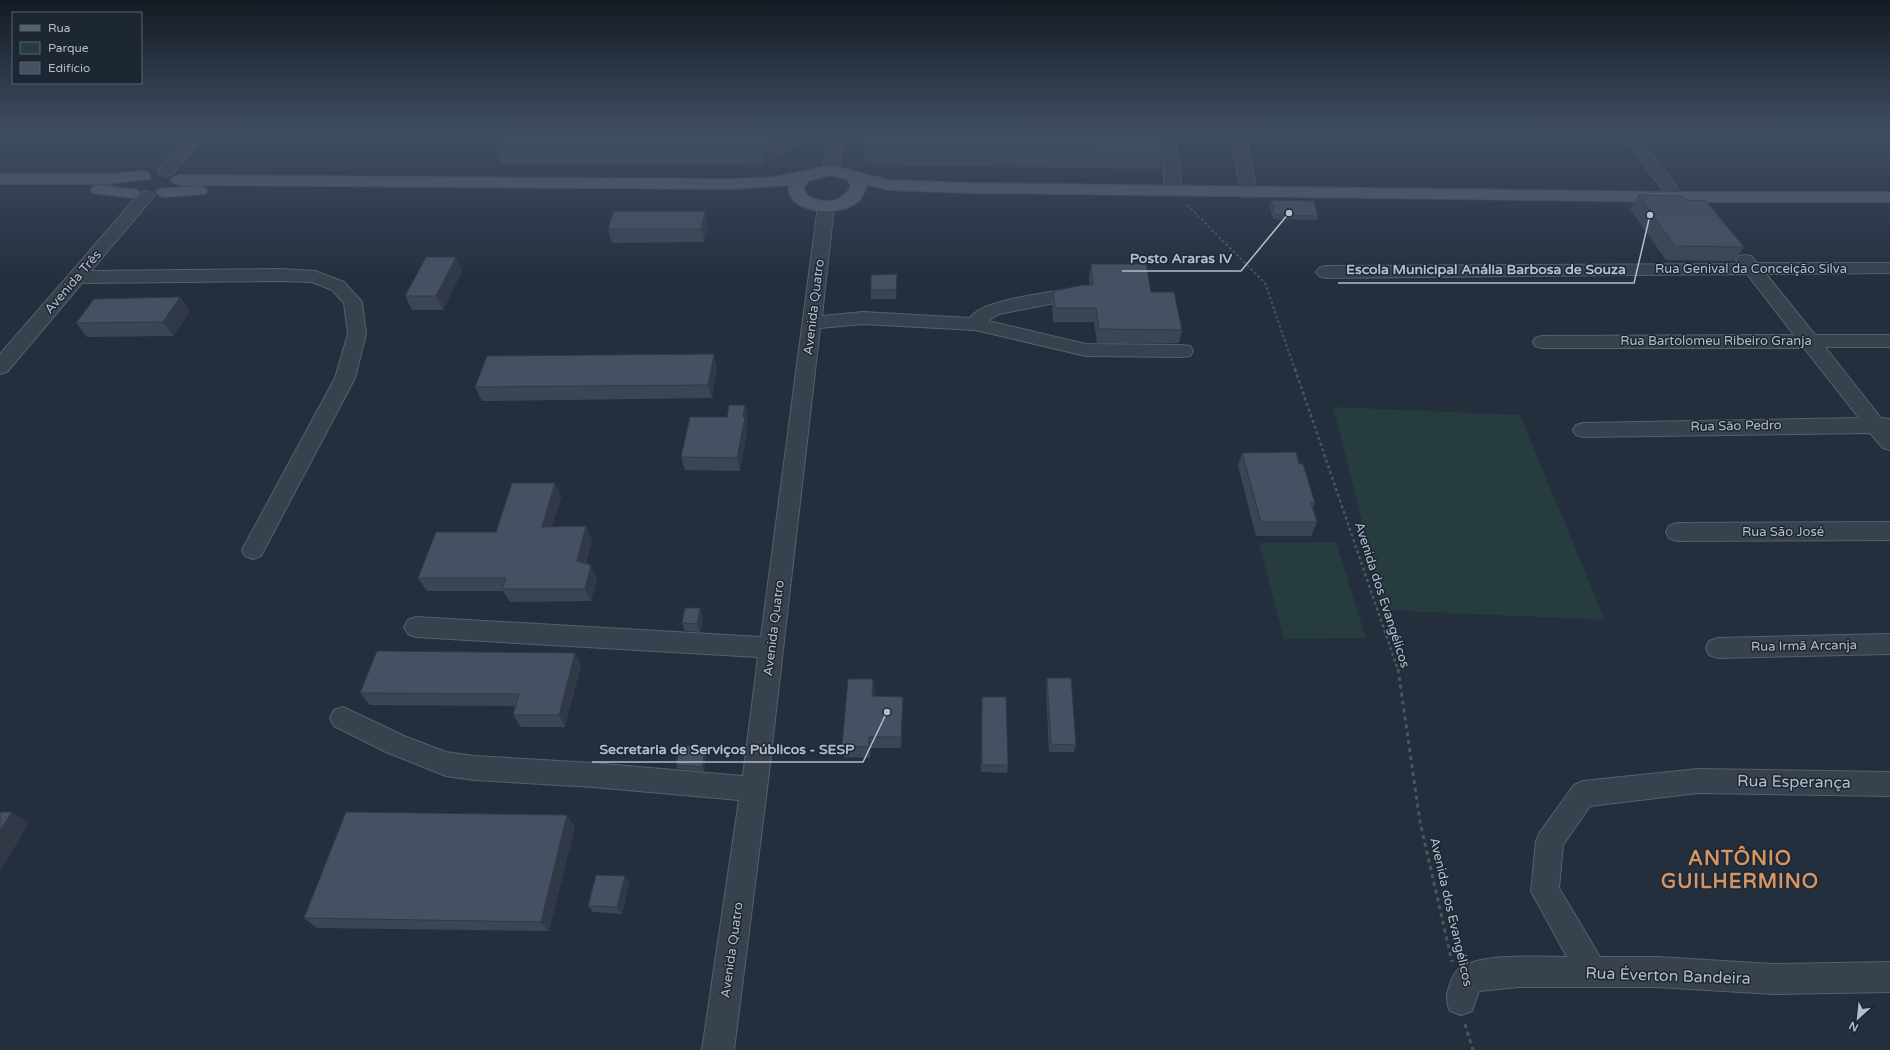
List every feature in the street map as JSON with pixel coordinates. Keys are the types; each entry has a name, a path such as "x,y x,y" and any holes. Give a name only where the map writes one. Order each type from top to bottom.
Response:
{"main road":[{"path":"136,181 131,185 130,190 139,195"},
{"path":"164,192 174,186 173,181"},
{"path":"546,181 733,184 779,181"},
{"path":"799,181 795,188 799,198"},
{"path":"854,198 858,192 859,186 856,181"},
{"path":"873,181 889,185 932,187 1249,192 1676,197 1890,197"},
{"path":"0,189 96,190 139,195 164,192 312,190 756,193 799,198 815,205 826,206 841,204 854,198 882,192 932,187"}],"street":[{"path":"1172,181 1173,190"},
{"path":"1247,181 1249,192"},
{"path":"1664,181 1676,197"},
{"name":"Avenida Três","path":"0,367 77,277 139,195"},
{"path":"1694,197 1709,215"},
{"name":"Avenida Quatro","path":"718,1050 754,789 826,206"},
{"path":"1732,245 1809,341 1883,425 1890,443"},
{"name":"Rua Genival da Conceição Silva","path":"1324,272 1890,268"},
{"path":"77,277 281,274 315,278 338,286 353,302 357,334 344,378 253,550"},
{"path":"816,293 853,319"},
{"path":"975,324 979,318 994,309 1074,294"},
{"path":"812,323 853,319 975,324 1086,350 1183,351"},
{"name":"Rua Bartolomeu Ribeiro Granja","path":"1542,342 1890,341"},
{"name":"Rua São Pedro","path":"1583,430 1883,425"},
{"name":"Rua São José","path":"1677,532 1890,531"},
{"path":"416,627 771,648"},
{"name":"Rua Irmã Arcanja","path":"1718,648 1890,644"},
{"path":"343,718 395,744 446,764 474,768 593,775 754,789"},
{"name":"Rua Esperança","path":"1593,973 1545,891 1550,841 1583,794 1698,781 1890,784"},
{"name":"Rua Éverton Bandeira","path":"1461,1000 1464,986 1471,978 1490,974 1519,972 1657,972 1773,979 1890,977"}],"path":[{"name":"Avenida dos Evangélicos","path":"1173,190 1265,283 1398,669 1420,822 1461,1000 1464,1019 1473,1050"}],"green space":[{"path":"1333,407 1520,415 1605,620 1385,610"},
{"path":"1336,542 1366,638 1284,639 1259,543"}],"building":[{"path":"1638,195 1682,196 1686,200 1706,201 1744,247 1675,246"},
{"path":"1271,200 1314,201 1318,216 1275,215"},
{"path":"614,211 705,211 701,229 608,229"},
{"path":"426,257 456,257 436,296 405,296"},
{"path":"1091,264 1146,264 1151,292 1174,292 1182,330 1099,329 1096,308 1055,308 1053,291 1083,285 1093,285"},
{"path":"897,274 896,290 871,290 871,275"},
{"path":"180,297 163,322 76,323 94,299"},
{"path":"714,354 708,385 475,387 487,356"},
{"path":"729,405 745,405 743,417 745,417 737,458 681,457 690,417 727,417"},
{"path":"1296,452 1299,464 1303,464 1315,503 1311,503 1317,522 1261,522 1242,453"},
{"path":"512,483 555,483 542,527 586,526 577,561 591,565 585,589 502,589 506,578 418,578 436,532 496,532"},
{"path":"685,608 700,608 697,624 682,623"},
{"path":"377,651 575,653 559,715 513,715 519,694 360,693"},
{"path":"1047,678 1071,678 1076,745 1051,744"},
{"path":"848,679 873,679 872,696 903,697 901,737 869,737 869,747 842,746"},
{"path":"982,697 1006,697 1008,765 982,765"},
{"path":"680,746 706,746 702,767 676,765"},
{"path":"0,812 12,812 0,831"},
{"path":"346,812 567,815 541,922 304,918"},
{"path":"596,875 625,876 617,907 588,906"}],"place":[{"name":"Posto Araras IV","path":"1289,213"},
{"name":"Escola Municipal Anália Barbosa de Souza","path":"1650,215"},
{"name":"Secretaria de Serviços Públicos - SESP","path":"887,712"}],"district":[{"name":"ANTÔNIO GUILHERMINO","path":"1740,870"}]}
